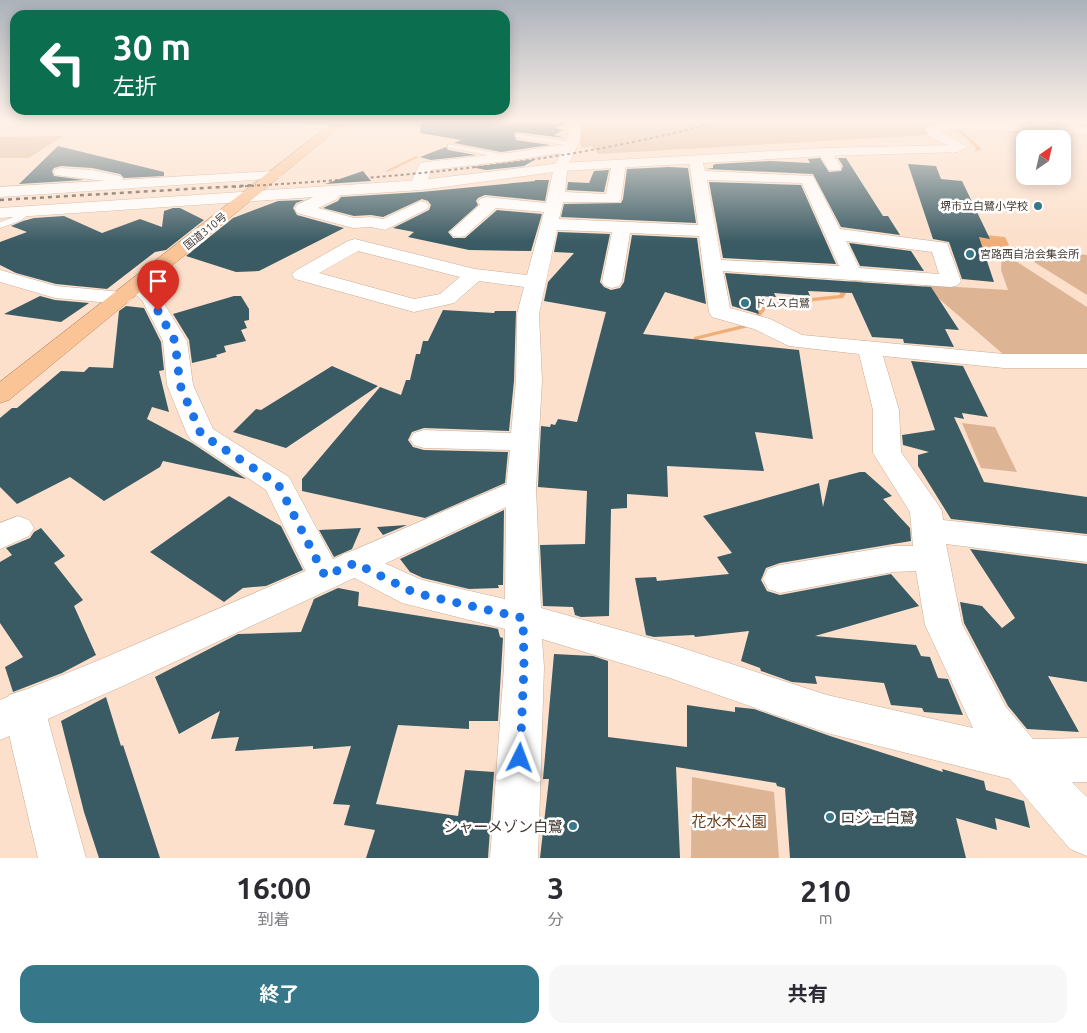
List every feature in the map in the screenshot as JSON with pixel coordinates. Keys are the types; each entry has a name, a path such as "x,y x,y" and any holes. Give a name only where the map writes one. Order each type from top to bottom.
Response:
{"highway":[{"name":"国道310号","path":"0,395 290,162"}],"street":[{"path":"421,182 425,166 462,162"},
{"path":"514,858 524,667 521,488 529,381 528,314 564,162"},
{"path":"698,167 740,162"},
{"path":"831,162 834,166"},
{"path":"553,210 613,199 619,164"},
{"path":"0,206 334,192 561,167 619,164 698,167 808,179 852,273"},
{"path":"698,167 720,312 762,324 797,341 1004,361 1087,361"},
{"path":"61,172 92,174 115,179 110,186"},
{"path":"0,192 274,175"},
{"path":"0,213 421,182"},
{"path":"334,192 331,196 303,209 354,223 371,222 384,225 421,206"},
{"path":"459,232 489,202 553,210 622,227 708,231"},
{"path":"612,282 622,227"},
{"path":"713,265 951,280 940,247 834,234"},
{"path":"475,275 447,299 414,306 302,275 355,245 475,275 534,282"},
{"path":"0,276 55,292 129,292 150,296 175,341 180,385 201,434 278,484 340,570 415,593 523,618 667,660 827,714 1024,761 1087,760"},
{"path":"869,348 886,410 887,453 926,511 944,625 991,721 1087,832"},
{"path":"424,439 524,442"},
{"path":"62,858 12,714 521,488"},
{"path":"780,579 893,559 930,544 1087,549"}],"lane":[{"path":"0,225 18,219 28,211"}],"green space":[{"path":"1010,247 1087,255 1087,295"},
{"path":"1002,256 1008,256 1087,307 1087,354 1003,354 923,285 1008,290 1001,270"},
{"path":"962,423 995,427 1017,472 981,468"},
{"name":"花水木公園","path":"692,777 774,792 779,858 691,858"}],"shaded area":[{"path":"959,232 1005,237 1009,245 991,253 965,249"}],"building":[{"path":"42,162 123,162 164,172 164,176 124,178 120,174 92,168 61,166 54,168 52,171 54,176 84,180 19,184"},
{"path":"511,162 531,162 524,166 486,170 471,167"},
{"path":"751,162 823,162 829,172 841,171 843,166 841,162 849,162 883,216 888,216 900,235 841,227 813,174 706,169 713,168 713,165 716,164"},
{"path":"908,164 936,166 941,179 962,181 990,239 979,237 994,282 962,279 949,242 933,239"},
{"path":"688,168 696,223 561,217 564,204 621,203 627,169"},
{"path":"609,170 604,192 567,190 568,182 589,183 594,171"},
{"path":"363,171 371,181 325,184"},
{"path":"549,180 545,201 485,195 478,198 476,201 478,205 448,232 453,238 465,238 497,210 542,214 531,251 469,250 408,237 414,232 393,228 429,210 431,205 428,201 422,199 383,217 371,215 354,216 323,208 338,201 341,197 421,192"},
{"path":"709,182 801,185 836,264 723,258"},
{"path":"304,200 296,203 293,208 297,215 344,228 259,271 236,272 186,256 233,218 278,201"},
{"path":"180,208 204,220 166,250 155,252 107,289 56,284 16,273 0,265 0,242 27,232 11,226 23,221 34,218 64,216 102,233 140,219 162,227 164,211"},
{"path":"558,232 610,234 600,282 604,287 611,290 620,288 624,282 632,235 697,238 706,304 665,292 643,334 799,350 813,439 755,432 764,471 667,466 668,497 627,494 627,508 611,509 609,616 581,617 575,615 573,607 543,606 540,545 585,544 587,491 538,487 541,426 550,427 551,424 555,425 558,419 577,422 606,312 544,301 548,282 574,253 554,252"},
{"path":"849,243 911,251 924,271 860,266"},
{"path":"725,273 931,287 959,330 945,329 954,347 904,343 903,339 872,337 852,293 808,291 810,296 774,293 776,297 755,296 759,314 732,306"},
{"path":"40,296 55,300 89,303 61,322 4,314"},
{"path":"234,296 241,296 249,309 249,320 244,321 247,328 241,330 246,341 224,346 226,352 216,355 217,357 192,363 189,340 173,314"},
{"path":"126,306 144,308 161,342 164,370 159,371 169,412 152,407 147,419 192,443 246,479 163,461 160,467 104,501 70,477 17,504 0,487 0,418 12,408 17,408 61,371 84,372 89,367 113,368 119,311"},
{"path":"443,310 494,313 495,311 516,311 514,381 509,431 424,428 412,432 408,440 413,447 424,450 508,452 505,483 425,518 302,491 302,479 380,387 401,395 406,380 410,380 416,354 420,354 423,341 428,341"},
{"path":"911,361 963,366 988,417 962,413 964,419 954,417 984,482 1087,497 1087,534 951,519 918,466 918,455 929,452 903,445 902,435 935,430"},
{"path":"332,366 378,386 286,448 233,432 256,409 261,410"},
{"path":"865,472 892,496 883,499 910,528 911,541 780,563 766,568 761,580 767,591 780,595 891,574 919,606 815,636 916,645 921,656 930,657 938,678 948,679 963,715 924,712 922,708 891,705 884,683 815,676 817,684 792,682 761,671 760,668 741,661 749,631 695,637 694,635 654,637 646,635 635,578 656,577 657,581 729,574 717,557 732,553 703,516 819,483 823,507 829,480"},
{"path":"229,496 281,526 303,570 266,586 243,588 224,602 150,552"},
{"path":"504,510 503,585 498,585 499,588 469,589 423,578 410,572 400,559"},
{"path":"407,525 383,535 377,527"},
{"path":"41,528 65,556 54,563 83,600 74,606 96,655 62,673 13,692 5,667 23,657 0,623 0,562 12,555 6,548 30,538 34,532"},
{"path":"361,528 352,549 334,557 319,530"},
{"path":"970,549 1087,564 1087,682 1048,676 1079,732 1027,729 1008,706 964,623 960,602 982,606 1002,628 1015,618"},
{"path":"338,588 359,592 358,606 489,627 498,629 500,637 503,638 498,721 469,721 469,729 398,725 376,804 458,816 465,770 494,772 488,858 366,858 375,830 344,825 350,805 333,804 351,746 313,749 313,746 235,751 239,737 211,739 220,711 179,734 155,677 238,634 301,632 314,599"},
{"path":"554,654 593,656 608,661 608,737 687,747 687,705 735,712 735,707 754,709 830,736 943,772 942,769 984,781 986,790 1024,801 1030,828 995,818 997,830 956,818 966,858 790,858 785,788 777,786 776,783 676,767 680,858 540,858 549,779 543,779"},
{"path":"106,697 160,858 99,858 84,812 61,721"}],"waterway":[{"path":"387,171 406,162"},
{"path":"757,317 766,304 841,297 849,284 862,280"},
{"path":"694,349 696,338 751,325"}],"railway":[{"path":"233,187 356,179 514,162"},
{"path":"0,200 256,185"}],"place":[{"name":"堺市立白鷺小学校","path":"1038,206"},
{"name":"宮路西自治会集会所","path":"970,254"},
{"name":"ドムス白鷺","path":"745,303"},
{"name":"ロジェ白鷺","path":"830,817"},
{"name":"シャーメゾン白鷺","path":"573,826"}],"route":[{"path":"158,311 175,341 180,385 201,434 278,484 325,576 355,563 415,593 479,606 523,618 524,667 520,758"}]}
